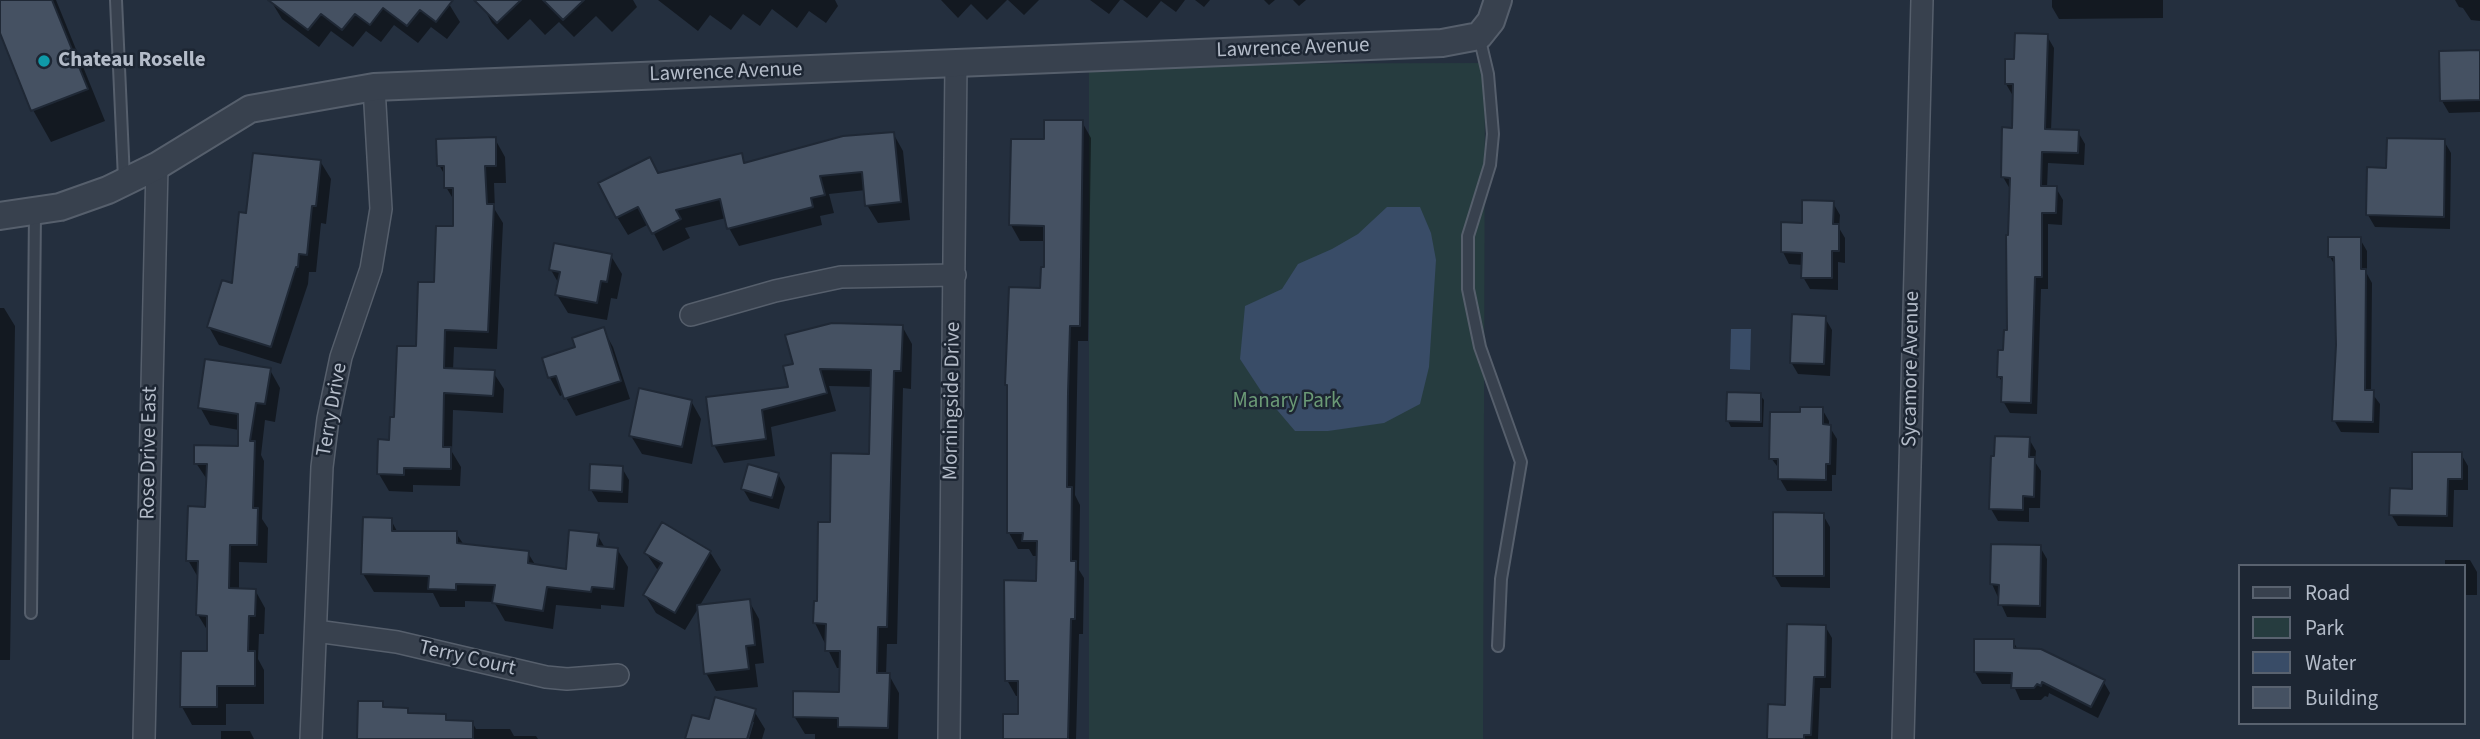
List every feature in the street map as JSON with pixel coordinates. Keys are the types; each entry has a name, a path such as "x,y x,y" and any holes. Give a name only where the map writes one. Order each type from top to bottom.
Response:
{"street":[{"path":"1479,36 1491,21 1498,0"},
{"name":"Sycamore Avenue","path":"1903,739 1922,0"},
{"name":"Lawrence Avenue","path":"0,216 60,207 124,182 157,166 250,108 374,88 1442,43 1479,36"},
{"name":"Morningside Drive","path":"949,739 956,63"},
{"name":"Terry Drive","path":"311,739 323,467 328,419 341,357 371,270 381,209 374,88"},
{"name":"Rose Drive East","path":"144,739 157,166"},
{"path":"691,315 775,291 841,277 954,275"},
{"name":"Terry Court","path":"316,631 397,642 546,677 567,680 618,675"}],"lane":[{"path":"116,0 124,182"},
{"path":"1479,36 1488,74 1493,134 1490,164 1468,236 1468,289 1480,346 1521,462 1501,579 1498,646"},
{"path":"32,613 35,212"}],"green space":[{"name":"Manary Park","path":"1485,63 1483,739 1089,739 1089,64"}],"water":[{"path":"1387,207 1420,207 1431,233 1436,260 1429,367 1420,404 1384,423 1328,431 1295,431 1261,391 1240,359 1245,306 1282,289 1298,264 1358,234"},
{"path":"1731,329 1751,329 1750,370 1730,369"}],"building":[{"name":"Chateau Roselle","path":"0,0 52,0 88,89 31,111 0,33"},
{"path":"268,0 453,0 436,22 420,10 407,26 383,8 370,25 355,14 342,30 321,14 308,30"},
{"path":"474,0 521,0 497,23"},
{"path":"543,0 584,0 563,20"},
{"path":"2015,33 2048,34 2045,129 2079,130 2078,153 2042,152 2041,186 2057,186 2056,213 2042,213 2042,277 2035,277 2031,403 2001,402 2002,377 1997,377 1998,350 2003,350 2004,330 2007,330 2006,235 2010,178 2001,177 2002,127 2012,128 2013,84 2005,84 2005,59 2014,59"},
{"path":"2480,50 2480,100 2440,101 2439,51"},
{"path":"1044,120 1083,120 1080,326 1070,326 1068,393 1067,487 1072,487 1071,561 1076,561 1075,619 1071,619 1068,739 1003,739 1003,714 1018,714 1018,681 1005,681 1004,580 1036,581 1037,541 1022,541 1023,533 1007,533 1005,385 1009,287 1040,288 1041,267 1044,267 1044,226 1009,225 1011,139 1044,139"},
{"path":"894,132 901,202 865,206 862,172 820,176 825,195 811,198 813,207 727,229 720,199 676,210 681,219 652,234 638,207 616,218 598,183 650,157 658,173 742,153 744,163 843,136"},
{"path":"496,137 496,166 485,166 487,204 494,204 488,332 445,330 444,368 495,370 493,396 444,393 443,447 451,447 451,469 404,468 404,475 377,474 378,439 389,440 390,417 394,417 397,346 416,346 418,282 434,282 436,226 453,226 453,188 444,188 444,166 437,166 436,139"},
{"path":"2387,138 2445,139 2444,217 2366,215 2367,167 2386,168"},
{"path":"253,153 321,160 316,206 312,206 307,255 299,254 298,267 271,347 207,327 222,280 232,283 239,212 246,213"},
{"path":"1802,200 1834,201 1833,224 1839,224 1839,251 1832,251 1832,278 1801,278 1802,253 1781,252 1781,222 1802,223"},
{"path":"2328,237 2361,237 2361,269 2366,269 2365,390 2374,390 2373,422 2332,421 2336,345 2334,257 2328,257"},
{"path":"554,243 612,254 607,282 601,281 597,303 555,295 560,272 549,270"},
{"path":"1792,314 1826,316 1824,364 1790,363"},
{"path":"832,323 903,325 901,371 894,371 887,627 878,627 877,673 890,673 888,728 838,727 838,718 793,717 793,691 839,692 840,651 825,651 826,624 813,623 814,601 817,601 818,522 830,522 831,453 869,454 871,370 820,369 827,393 762,410 766,439 712,446 706,397 788,387 783,366 793,364 785,335"},
{"path":"604,327 621,381 564,399 556,376 548,378 542,358 575,347 572,338"},
{"path":"205,359 271,368 265,404 256,403 250,441 255,441 253,508 258,508 257,545 230,545 229,588 256,589 255,616 249,616 248,651 255,651 255,686 217,686 217,707 180,707 181,651 207,651 207,616 196,615 198,561 186,561 188,506 205,507 207,464 194,464 194,445 238,446 238,414 198,408"},
{"path":"639,388 692,400 682,447 629,436"},
{"path":"1727,392 1761,393 1761,422 1726,421"},
{"path":"1800,407 1823,407 1823,424 1831,425 1830,464 1826,464 1826,480 1778,479 1778,459 1769,459 1770,412 1800,412"},
{"path":"1995,436 2030,437 2029,457 2035,457 2034,497 2023,496 2023,510 1989,509 1991,456 1994,456"},
{"path":"2412,452 2462,452 2462,479 2448,479 2447,516 2389,515 2390,488 2412,489"},
{"path":"590,464 623,466 622,492 589,490"},
{"path":"748,464 779,473 772,498 741,489"},
{"path":"1773,512 1824,513 1824,576 1773,576"},
{"path":"363,517 392,518 392,531 457,531 457,543 529,551 528,563 566,569 569,530 599,533 597,546 618,548 614,589 592,587 591,592 547,587 543,611 492,603 495,585 456,584 456,590 428,589 429,576 361,574"},
{"path":"662,522 711,551 675,613 643,595 662,563 644,553"},
{"path":"1991,544 2041,545 2040,606 1998,605 1999,585 1990,584"},
{"path":"750,599 755,645 746,646 749,669 704,674 697,605"},
{"path":"1787,624 1826,625 1825,677 1814,677 1811,735 1804,735 1804,739 1767,739 1768,704 1785,705"},
{"path":"1974,639 2014,639 2014,648 2041,649 2105,680 2091,707 2042,682 2041,686 2037,684 2034,688 2011,688 2012,673 1974,672"},
{"path":"715,697 756,709 747,739 685,739 692,715 709,719"},
{"path":"358,701 383,701 383,707 408,708 408,713 446,714 446,720 473,721 473,739 357,739"}],"place":[{"name":"Chateau Roselle","path":"44,61"}]}
